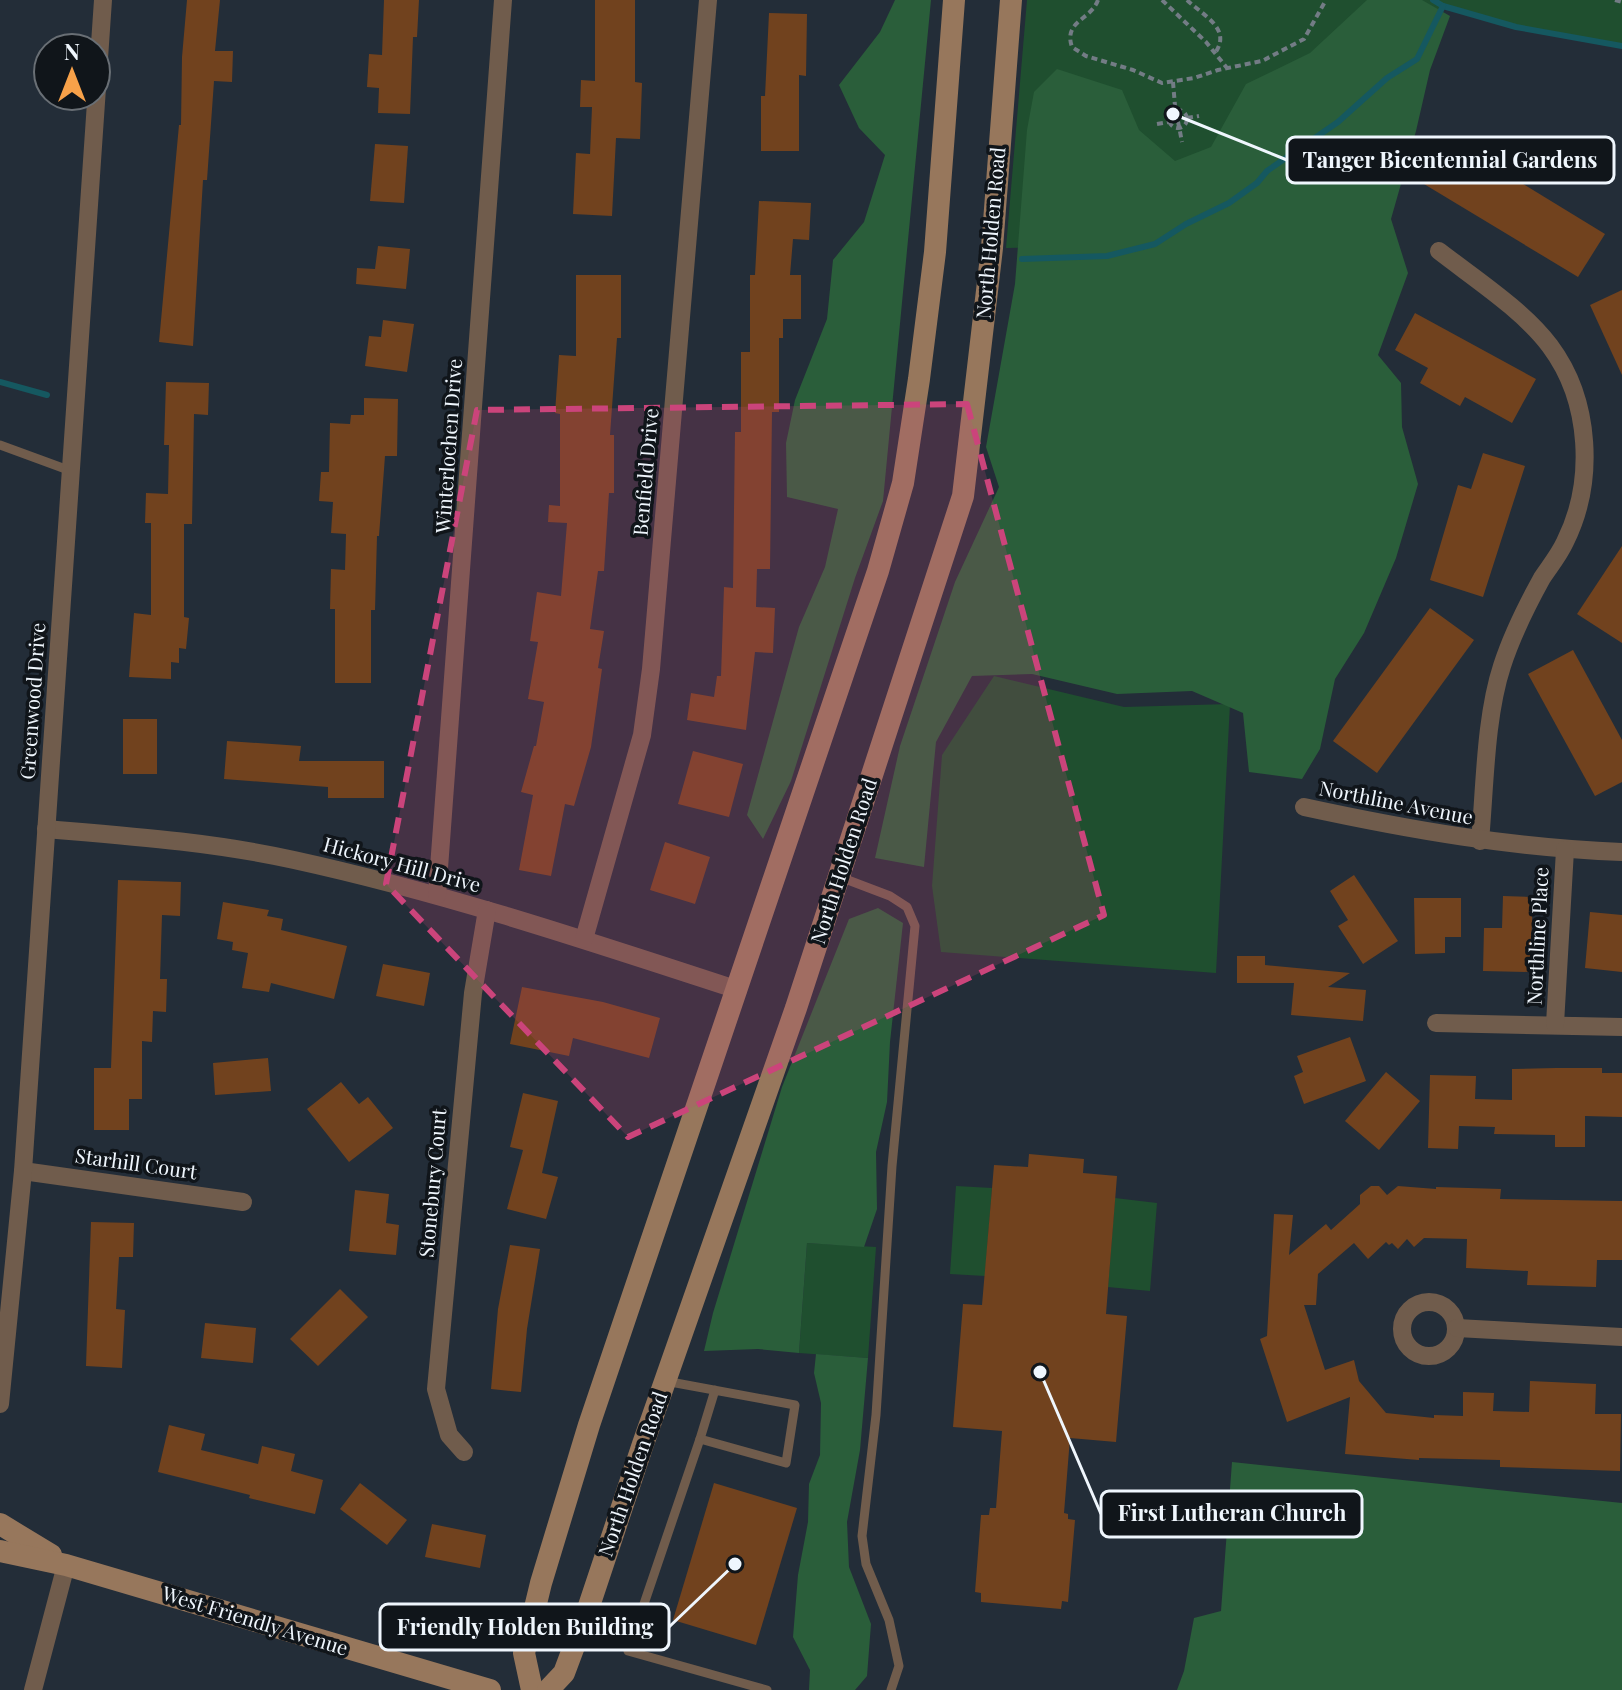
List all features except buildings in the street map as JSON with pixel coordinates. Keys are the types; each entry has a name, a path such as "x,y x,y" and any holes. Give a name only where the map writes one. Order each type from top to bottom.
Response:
{"main road":[{"path":"532,1690 524,1653 545,1569 589,1425 878,571 903,483 935,252 954,0"},
{"name":"North Holden Road","path":"548,1690 564,1673 583,1622 796,1008 963,496 992,248 1011,0"},
{"name":"West Friendly Avenue","path":"0,1524 66,1565"},
{"name":"West Friendly Avenue","path":"0,1551 66,1565 490,1690"}],"street":[{"name":"Greenwood Drive","path":"0,1404 23,1171 103,0"},
{"name":"Winterlochen Drive","path":"437,895 503,0"},
{"name":"Benfield Drive","path":"584,939 642,735 651,669 708,0"},
{"name":"Northline Avenue","path":"1439,251 1521,317 1550,345 1577,401 1584,436 1584,473 1574,521 1564,544 1518,622 1501,668 1494,700 1480,841"},
{"name":"Northline Avenue","path":"1304,807 1480,841 1565,850 1622,852"},
{"name":"Hickory Hill Drive","path":"46,829 127,835 291,859 437,895 738,990"},
{"name":"Northline Place","path":"1555,1024 1565,850"},
{"name":"Stonebury Court","path":"464,1452 449,1435 436,1389 470,1023 487,910"},
{"name":"Northline Place","path":"1436,1023 1622,1027"},
{"name":"Starhill Court","path":"23,1171 243,1202"},
{"path":"1457,1328 1622,1337"},
{"path":"33,1690 66,1565"}],"lane":[{"path":"0,445 71,471"},
{"path":"839,877 890,896 907,907 915,926 891,1181 876,1415 862,1536 866,1564 889,1620 899,1666 891,1690"},
{"path":"665,1381 795,1405 786,1463 700,1439"},
{"path":"715,1390 628,1651 767,1690"}],"path":[{"path":"1098,0 1095,7 1072,26 1069,36 1072,47 1086,56 1133,70 1162,83 1262,61 1304,39 1326,0"},
{"path":"1162,0 1227,68"},
{"path":"1187,0 1215,25 1221,35 1222,44 1215,53"},
{"path":"1615,0 1622,2"},
{"path":"1173,82 1182,142"},
{"path":"1169,122 1173,127 1185,126 1187,118 1184,112 1176,110"},
{"path":"1169,122 1176,110"},
{"path":"1187,118 1199,116"},
{"path":"1157,124 1169,122"}],"highlighted area":[{"path":"967,404 1104,915 628,1137 386,884 477,410"}],"green space":[{"path":"895,0 931,0 883,501 855,578 791,781 763,839 747,815 799,627 825,567 838,509 787,497 786,443 795,400 827,319 833,260 864,222 885,155 859,128 839,85 880,32"},
{"path":"1027,0 1622,0 1622,46 1516,27 1443,6 1257,183 1155,244 1006,248"},
{"path":"1367,0 1422,0 1450,16 1430,70 1391,219 1408,273 1378,355 1401,383 1402,427 1418,484 1396,558 1364,633 1335,679 1320,749 1302,779 1249,772 1243,713 1192,691 1117,694 1032,674 972,676 936,742 924,867 875,858 900,746 955,582 999,487 986,447 1015,284 1027,130 1034,92 1057,69 1122,90 1139,130 1175,161 1211,147 1246,84 1310,53"},
{"path":"994,676 1124,707 1230,704 1216,973 941,952 932,886 942,755"},
{"path":"878,908 903,923 887,1102 876,1152 877,1209 864,1247 807,1243 799,1353 758,1349 704,1351 782,1087 849,919"},
{"path":"956,1186 992,1188 985,1276 950,1274"},
{"path":"1115,1198 1157,1203 1150,1291 1108,1287"},
{"path":"807,1243 876,1247 868,1358 799,1353"},
{"path":"816,1354 868,1358 860,1450 847,1522 849,1567 871,1624 867,1676 855,1690 809,1690 810,1670 793,1637 798,1575 808,1522 809,1484 820,1455 821,1403 814,1373"},
{"path":"1232,1462 1622,1503 1622,1690 1177,1690 1184,1671 1194,1618 1221,1611"}],"waterway":[{"path":"1433,0 1443,6 1516,27 1622,46"},
{"path":"1022,259 1107,256 1155,244 1186,224 1229,203 1257,183 1267,171 1338,122 1387,78 1417,59 1443,6"},
{"path":"0,382 47,395"}],"place":[{"name":"Tanger Bicentennial Gardens","path":"1173,114"},
{"name":"First Lutheran Church","path":"1040,1372"},
{"name":"Friendly Holden Building","path":"735,1564"}]}
